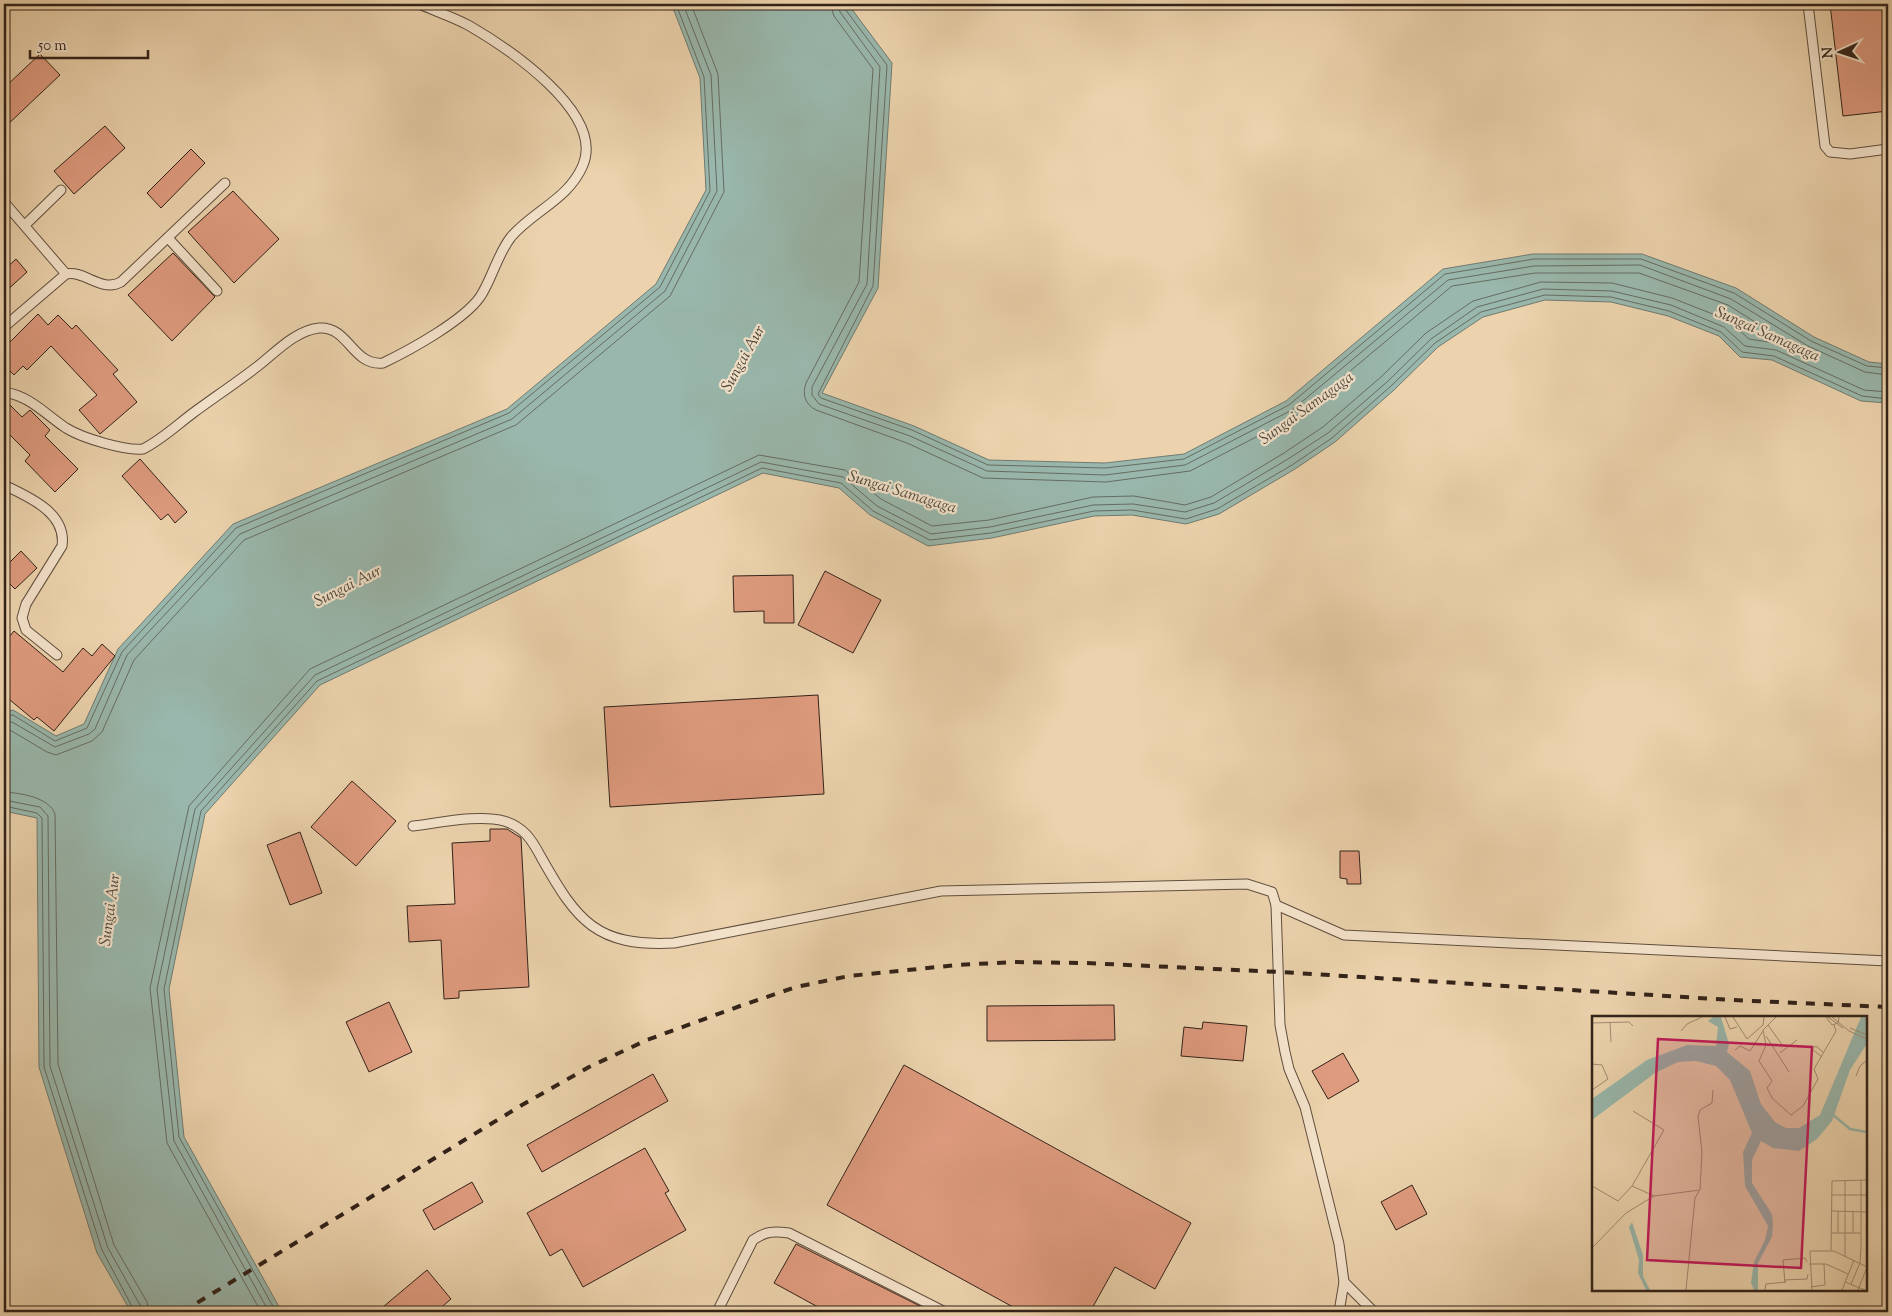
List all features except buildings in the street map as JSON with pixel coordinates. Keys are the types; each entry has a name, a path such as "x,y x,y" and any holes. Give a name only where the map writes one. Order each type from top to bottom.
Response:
{"lane":[{"path":"4,392 24,397 68,430 130,449 143,449 303,332 323,328 333,331 343,337 366,362 372,364 383,363 470,310 480,297 511,238 557,200 578,175 584,164 587,149 583,132 564,100 543,79 507,49 466,24 419,4"},
{"path":"1808,4 1825,146 1830,152 1838,154 1888,149"},
{"path":"4,327 66,274 74,274 103,285 116,285 226,183"},
{"path":"24,225 61,190"},
{"path":"4,202 66,274"},
{"path":"168,238 217,291"},
{"path":"4,485 36,502 52,514 61,525 64,537 62,546 26,604 22,618 26,630 57,655"},
{"path":"413,826 484,819 503,821 518,827 534,842 567,900 586,922 608,937 646,944 674,943 942,891 1247,884 1272,892 1276,905 1280,1025 1284,1052 1288,1069 1305,1108 1339,1244 1344,1282 1339,1312"},
{"path":"1276,905 1344,935 1888,961"},
{"path":"717,1312 753,1240 764,1233 774,1231 789,1233 945,1312"},
{"path":"1344,1282 1374,1312"}],"water":[{"path":"669,4 848,4 892,63 878,288 822,393 914,426 989,460 1105,463 1184,454 1286,401 1443,269 1533,254 1642,254 1736,288 1814,337 1869,362 1888,364 1888,403 1861,401 1772,360 1740,357 1719,336 1668,316 1611,302 1545,300 1483,317 1438,347 1394,390 1335,442 1295,469 1219,514 1186,524 1132,515 1094,516 992,538 928,546 870,515 839,488 763,473 320,685 205,814 169,989 184,1137 282,1312 131,1312 97,1253 39,1067 37,818 4,811 4,712 13,710 56,736 84,724 118,649 233,524 507,409 656,284 706,190 700,78 673,8"}],"railway":[{"path":"182,1312 522,1105 589,1067 647,1040 740,1006 796,987 849,976 957,965 1015,962 1085,963 1280,972 1732,1000 1888,1007"}],"water label":[{"name":"Sungai Samagaga","path":"1767,335"},
{"name":"Sungai Aur","path":"744,359"},
{"name":"Sungai Samagaga","path":"1307,409"},
{"name":"Sungai Samagaga","path":"902,493"},
{"name":"Sungai Aur","path":"348,587"},
{"name":"Sungai Aur","path":"111,910"}]}
